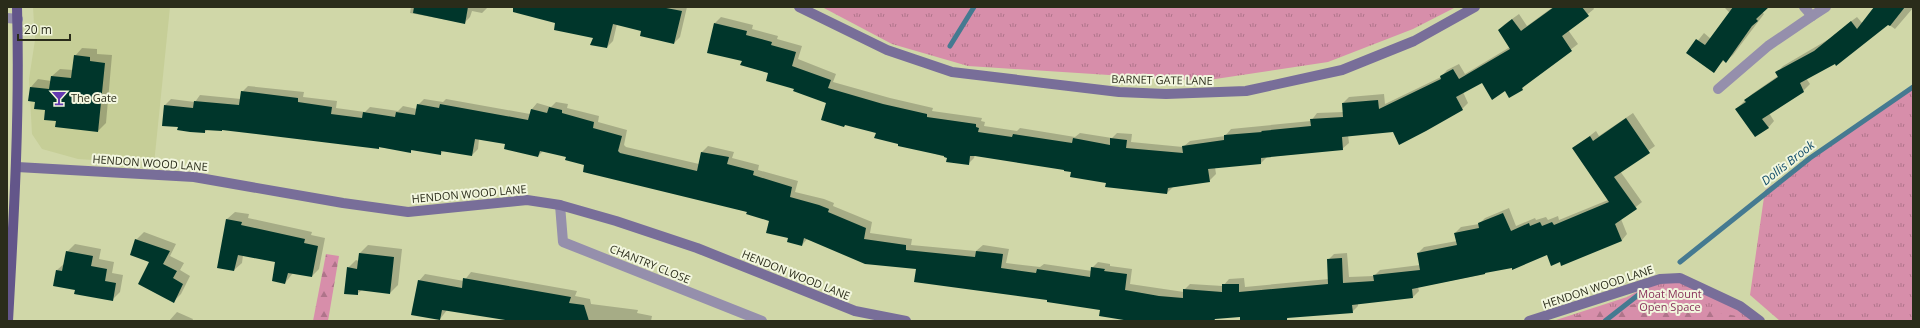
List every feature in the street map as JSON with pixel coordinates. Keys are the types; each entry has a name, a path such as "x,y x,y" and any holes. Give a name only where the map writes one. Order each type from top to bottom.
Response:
{"main road":[{"path":"8,321 17,167 19,50 17,7"},
{"name":"BARNET GATE LANE","path":"799,7 887,50 952,72 1119,92 1166,94 1246,91 1342,70 1414,41 1475,7"},
{"name":"HENDON WOOD LANE","path":"17,167 194,177 343,203 408,212 527,200 560,206 616,221 697,248 855,312 906,321"},
{"name":"HENDON WOOD LANE","path":"1529,321 1660,279 1680,278 1740,306 1760,321"}],"street":[{"path":"1804,7 1812,16"},
{"path":"1718,89 1768,46 1826,7"},
{"path":"7,18 18,19"},
{"name":"CHANTRY CLOSE","path":"560,206 563,242 762,321"}],"shaded area":[{"path":"33,7 170,7 154,164 78,159 42,149 32,134 29,79 35,40"}],"green space":[{"path":"822,7 1456,7 1413,29 1328,62 1202,81 968,66 892,44"},
{"path":"1913,86 1913,321 1780,321 1750,295 1765,190"},
{"path":"326,254 339,256 328,321 313,321"},
{"name":"Moat Mount Open Space","path":"1680,278 1759,321 1553,321 1627,297 1660,279"},
{"path":"1651,301 1737,316 1745,321 1687,321 1683,319 1678,321 1563,321 1579,315"}],"building":[{"path":"414,7 468,7 465,24 413,13"},
{"path":"513,7 661,7 682,11 674,44 640,36 641,31 613,24 607,48 590,45 593,38 554,30 555,23 513,12"},
{"path":"1554,7 1582,7 1589,16 1562,36 1572,51 1522,88 1523,90 1509,98 1505,91 1492,100 1482,83 1456,97 1463,110 1399,145 1393,132 1342,137 1343,150 1261,158 1261,164 1208,169 1210,182 1168,188 1167,194 1105,187 1106,183 1070,177 1071,172 1064,170 975,156 970,156 969,165 946,162 947,158 944,156 898,146 898,144 874,138 876,133 845,125 844,127 821,120 826,103 793,91 794,89 766,81 768,73 740,65 742,61 707,53 714,23 747,31 746,35 772,42 771,45 796,52 792,66 831,80 828,88 883,104 927,114 927,117 976,124 976,127 979,128 978,132 1012,137 1013,134 1072,143 1073,138 1110,145 1110,138 1127,140 1126,148 1183,153 1182,146 1224,140 1224,135 1311,126 1310,119 1343,117 1342,103 1378,100 1379,109 1441,79 1440,76 1453,69 1459,79 1510,49 1498,30 1512,19 1521,31"},
{"path":"1733,7 1769,7 1756,19 1758,21 1752,26 1726,63 1723,60 1714,73 1686,53 1696,39 1705,45"},
{"path":"1874,7 1905,7 1890,26 1888,25 1836,66 1835,64 1800,83 1804,92 1762,119 1769,128 1755,137 1735,109 1746,102 1744,100 1778,77 1775,72 1814,51 1851,21 1857,29"},
{"path":"74,55 90,57 90,61 105,63 98,132 55,127 56,121 44,120 45,110 34,109 35,102 28,101 30,87 49,89 51,76 71,78"},
{"path":"241,91 298,98 298,102 332,107 331,114 362,118 363,112 395,117 396,112 415,115 417,104 439,108 440,104 528,120 531,109 547,113 549,107 562,110 562,113 594,122 593,128 622,136 618,151 620,153 697,171 701,152 729,157 727,164 754,171 753,175 792,187 790,197 829,209 828,212 866,228 864,239 906,245 906,250 975,257 976,251 1003,254 1001,268 1036,273 1037,269 1090,277 1091,267 1105,269 1104,271 1127,274 1125,290 1159,296 1183,298 1183,289 1222,292 1222,284 1239,284 1239,292 1328,284 1327,259 1342,258 1343,283 1374,281 1373,275 1420,270 1417,253 1457,245 1454,233 1479,228 1478,223 1503,213 1511,231 1529,223 1530,226 1540,222 1542,226 1552,222 1554,225 1609,202 1572,148 1590,136 1593,141 1626,118 1650,153 1614,177 1637,209 1615,224 1622,241 1561,266 1560,262 1551,266 1547,255 1512,270 1512,268 1485,273 1412,289 1413,298 1352,305 1353,313 1287,318 1287,320 1277,321 1240,321 1240,317 1215,319 1214,321 1130,321 1099,316 1100,310 1047,302 1047,300 914,282 916,269 865,264 804,238 802,246 787,242 788,238 766,233 769,221 746,214 747,212 583,172 584,165 565,160 566,157 540,151 538,157 504,149 505,144 475,139 472,156 441,151 441,155 411,150 411,153 379,147 379,149 222,130 205,130 205,133 190,132 177,130 178,127 162,126 164,105 193,108 194,101 239,105"},
{"path":"226,219 242,222 241,225 305,239 304,243 318,246 312,277 288,273 285,284 272,281 275,262 238,255 234,271 217,268"},
{"path":"135,239 170,251 163,264 177,271 173,278 183,284 174,303 138,284 149,262 130,255"},
{"path":"66,251 93,256 91,266 107,269 105,281 116,283 113,301 74,294 75,290 53,286 56,270 62,271"},
{"path":"359,253 394,257 390,294 358,290 358,295 344,294 347,267 357,269"},
{"path":"463,278 571,297 569,303 584,305 589,321 512,321 442,310 440,320 411,315 418,280 462,288"}],"waterway":[{"path":"950,46 974,7"},
{"name":"Dollis Brook","path":"1680,262 1810,158 1913,87"},
{"name":"Dollis Brook","path":"1605,321 1642,292"}],"place":[{"name":"The Gate","path":"59,98"}]}
